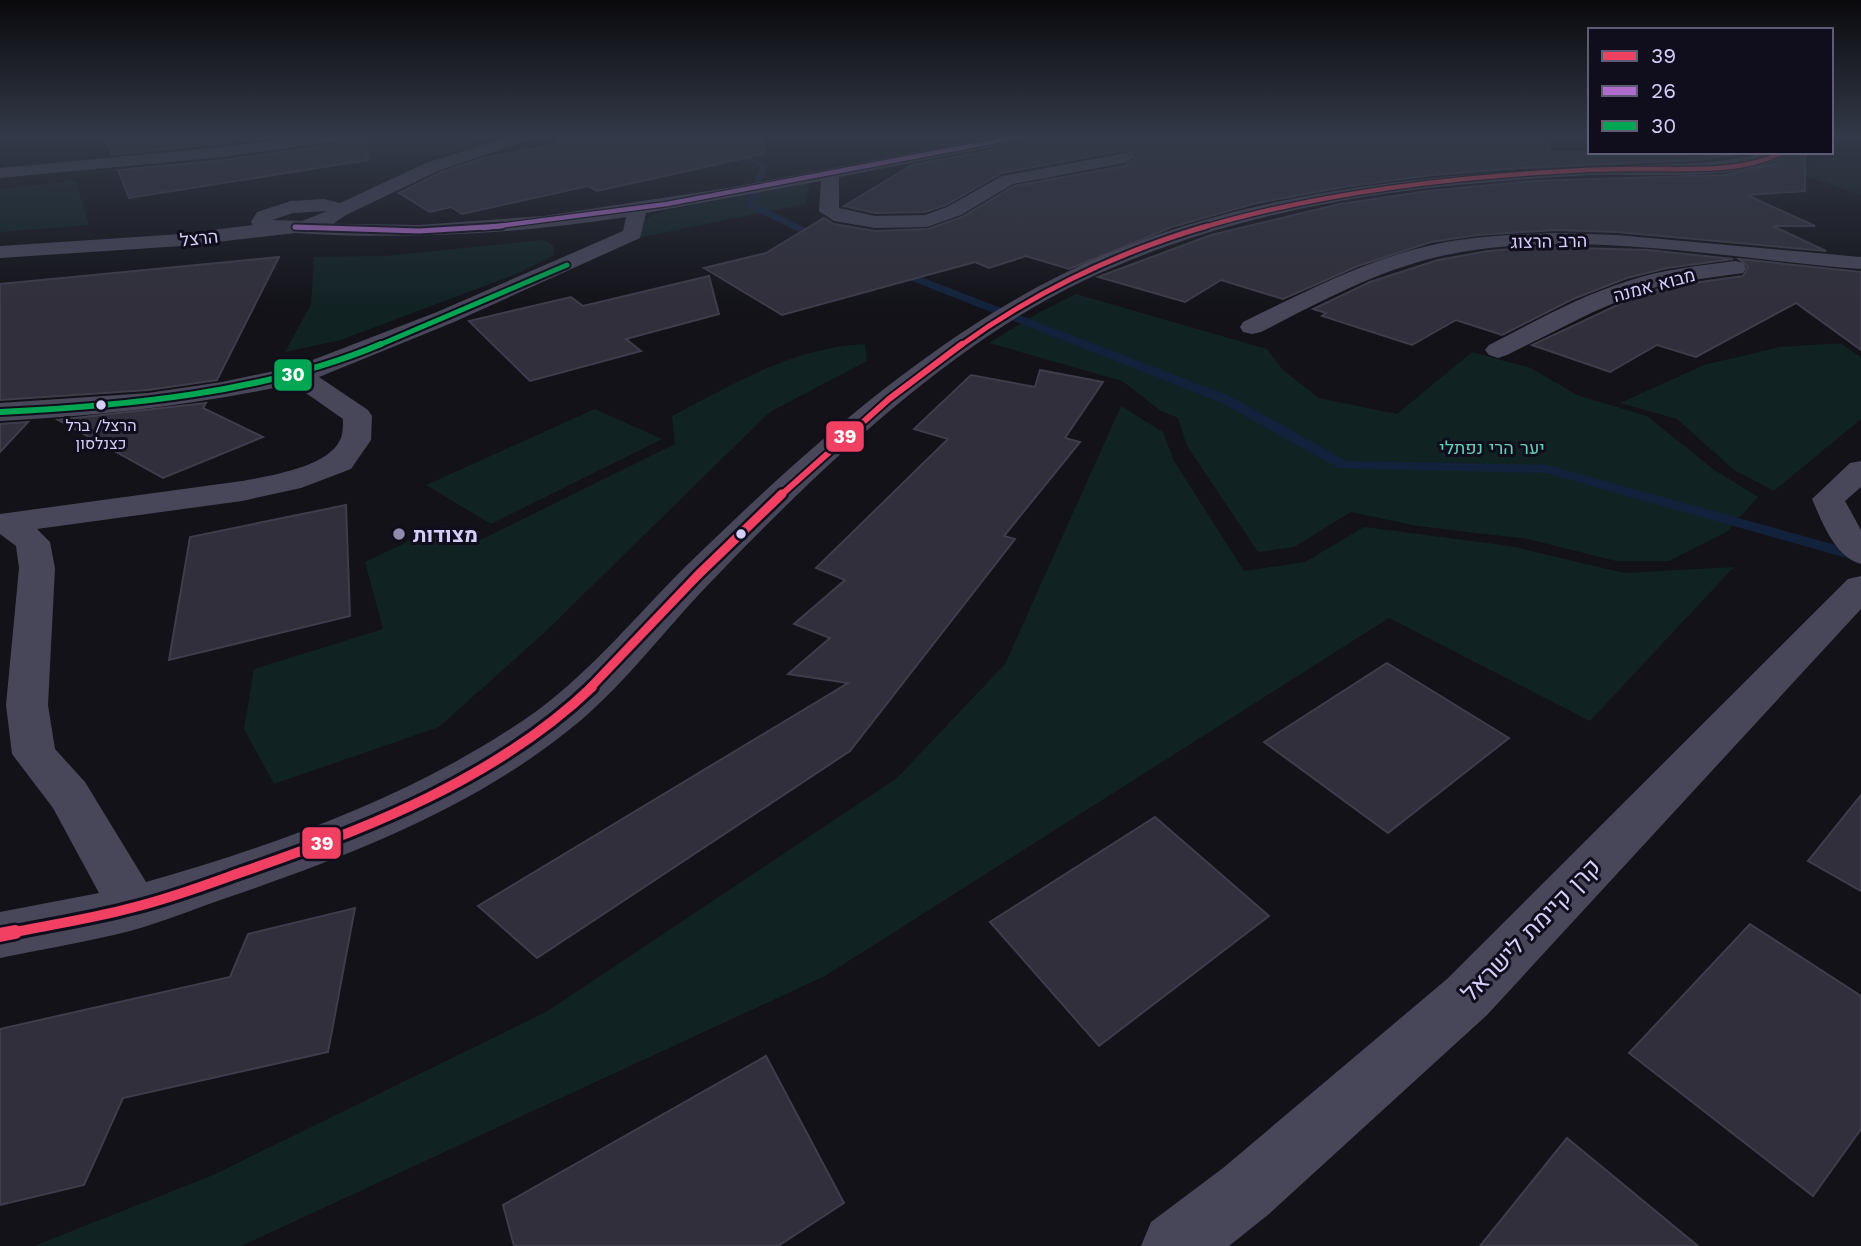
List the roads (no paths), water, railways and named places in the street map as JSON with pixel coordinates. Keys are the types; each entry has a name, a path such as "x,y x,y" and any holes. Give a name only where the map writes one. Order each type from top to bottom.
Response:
{"street":[{"path":"283,222 302,205 352,193"},
{"path":"283,222 319,222 377,193"},
{"path":"283,222 334,231 465,229 548,222 724,193"},
{"path":"829,193 829,211 841,217 897,223 927,221 954,211 985,193"},
{"path":"0,935 134,908 272,862 379,818 491,762 555,719 618,663 688,585 853,430 979,330 1021,303 1101,265 1207,227 1312,200 1352,193"},
{"path":"302,205 332,206 338,213 390,230"},
{"path":"0,411 67,410 170,397 297,374 388,341 545,275 633,234 637,209"},
{"name":"הרצל","path":"0,252 181,240 283,222"},
{"path":"548,222 603,225 617,231 606,246"},
{"name":"הרב הרצוג","path":"1252,327 1377,268 1454,248 1521,240 1593,240 1861,263"},
{"name":"מבוא אמנה","path":"1498,350 1581,308 1635,286 1681,274 1821,261"},
{"path":"4,524 242,491 290,481 340,461 356,440 358,416 297,374"},
{"path":"1861,470 1828,499 1841,527 1861,553"},
{"path":"4,524 33,542 37,568 27,705 34,754 69,795 134,908"},
{"name":"קרן קיימת לישראל","path":"1175,1246 1246,1191 1467,997 1861,587"}],"waterway":[{"path":"752,193 748,204 825,241"},
{"path":"896,271 1227,400 1343,465 1547,469 1861,557"}],"place":[{"name":"הרצל/ ברל כצנלסון","path":"101,405"},
{"name":"מצודות","path":"399,534"}],"park label":[{"name":"יער הרי נפתלי","path":"1492,447"}]}
